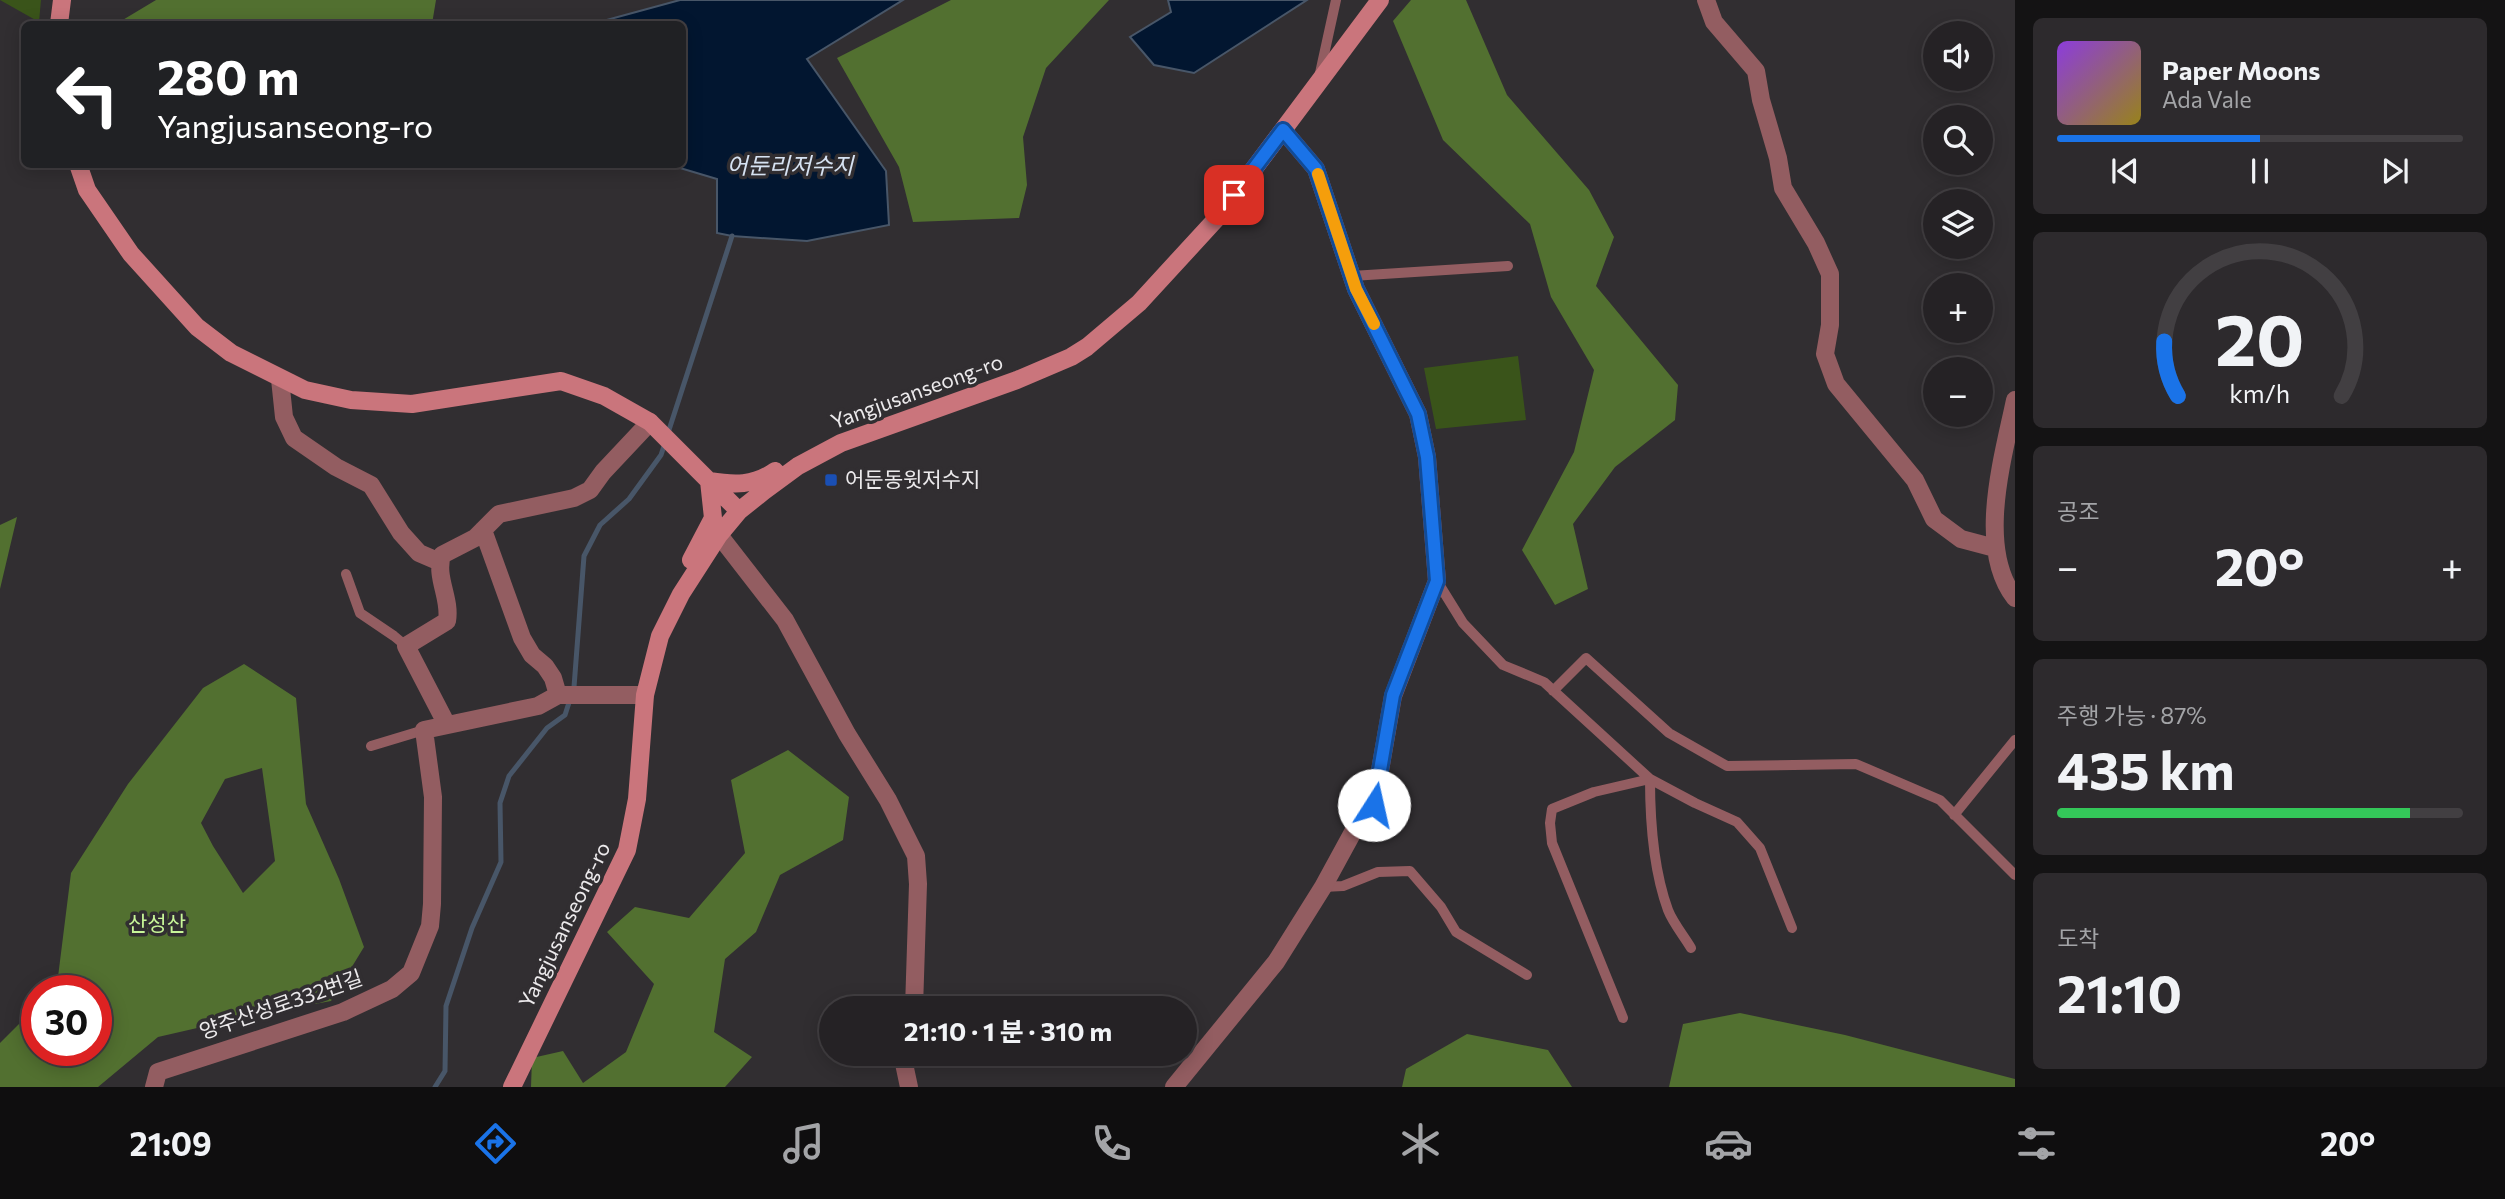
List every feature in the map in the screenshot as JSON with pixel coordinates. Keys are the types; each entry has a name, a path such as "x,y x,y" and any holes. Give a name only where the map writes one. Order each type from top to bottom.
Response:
{"street":[{"path":"59,21 62,0"},
{"name":"Yangjusanseong-ro","path":"512,1087 627,850 637,799 645,695 660,636 681,594 738,511 798,466 825,452 866,433 1017,380 1071,357 1087,347 1139,303 1218,217 1380,0"},
{"path":"1706,0 1714,22 1756,71 1783,188 1816,243 1830,274 1830,326 1825,354 1836,384 1915,480 1934,519 1961,538 1995,548"},
{"path":"1174,1087 1276,962 1323,887 1353,832 1374,805 1393,695 1437,581 1427,457 1418,414 1356,289 1316,169 1283,130"},
{"path":"79,168 87,190 131,254 197,327 231,353 280,379 305,390 351,400 412,404 561,381 604,396 653,426 738,511"},
{"path":"280,379 284,417 294,438 337,467 371,485 401,533 419,553 440,562"},
{"path":"2015,400 2001,470 1993,539 2000,575 2015,598"},
{"path":"447,725 406,646 447,621 449,609 438,570 442,555 475,538 499,514 574,498 590,490 603,472 653,426"},
{"path":"709,481 748,484 765,479 809,450 825,452"},
{"path":"681,594 682,579 713,518 709,481"},
{"path":"483,530 522,638 532,655 567,695"},
{"path":"719,535 785,620 847,734 888,800 916,856 918,884 914,996"},
{"path":"424,730 538,706 567,695 645,695"},
{"name":"양주산성로332번길","path":"154,1087 158,1072 343,1012 392,989 411,973 430,926 432,904 433,797 424,730"},
{"path":"905,1066 909,1087"}],"lane":[{"path":"1317,84 1336,0"},
{"path":"1352,276 1508,266"},
{"path":"346,574 360,613 406,646"},
{"path":"1437,581 1462,623 1503,665 1544,682 1650,779 1737,822 1760,848 1792,928"},
{"path":"1553,691 1586,658 1669,733 1727,766 1856,764 1940,800 2015,875"},
{"path":"371,746 424,730"},
{"path":"1955,815 2015,740"},
{"path":"1650,779 1650,814 1657,865 1669,912 1691,948"},
{"path":"1623,1018 1552,843 1550,824 1552,809 1594,792 1650,779"},
{"path":"1323,887 1343,886 1378,872 1410,871 1441,907 1456,932 1527,975"}],"green space":[{"path":"0,0 41,0 37,21"},
{"path":"156,0 436,0 432,21 121,21"},
{"path":"951,0 1109,0 1046,68 1023,137 1027,185 1019,218 913,222 899,167 837,58"},
{"path":"1411,0 1466,0 1507,95 1589,190 1614,237 1596,286 1678,385 1675,420 1615,467 1573,524 1588,589 1555,605 1522,550 1574,452 1594,370 1551,297 1530,224 1443,140 1393,21"},
{"path":"1518,356 1526,420 1436,429 1424,368"},
{"path":"17,517 0,589 0,525"},
{"name":"산성산","path":"244,664 296,698 306,804 339,879 364,947 331,1001 158,1037 98,1087 0,1087 0,1043 21,1022 21,1066 112,1066 112,975 58,975 71,873 128,784 203,688","holes":["262,768 275,861 243,893 201,823 225,779"]},
{"path":"788,750 849,797 843,840 780,875 756,932 725,959 714,1032 752,1057 725,1087 531,1087 532,1058 563,1051 583,1083 626,1052 654,984 607,932 635,907 689,918 745,853 731,780"},
{"path":"1740,1013 1845,1035 2015,1079 2015,1087 1669,1087 1683,1024"},
{"path":"1467,1034 1548,1050 1572,1087 1402,1087 1406,1069"}],"water":[{"name":"어둔리저수지","path":"680,0 903,0 807,59 886,171 889,225 807,241 717,233 717,179 680,168 686,168 686,21 603,21"},
{"path":"1168,0 1307,0 1194,73 1154,65 1130,37 1171,12"}],"waterway":[{"path":"668,433 732,236"},
{"path":"435,1087 445,1071 446,1006 472,928 501,862 500,803 509,776 547,728 565,715 574,687 584,556 600,525 629,499 661,455 665,443"}],"slow traffic":[{"path":"1318,174 1356,289 1374,324"}],"place":[{"name":"어둔동윗저수지","path":"831,480"}],"route":[{"path":"1234,195 1283,130 1316,169 1356,289 1418,414 1427,457 1437,581 1393,695 1374,805"}]}
